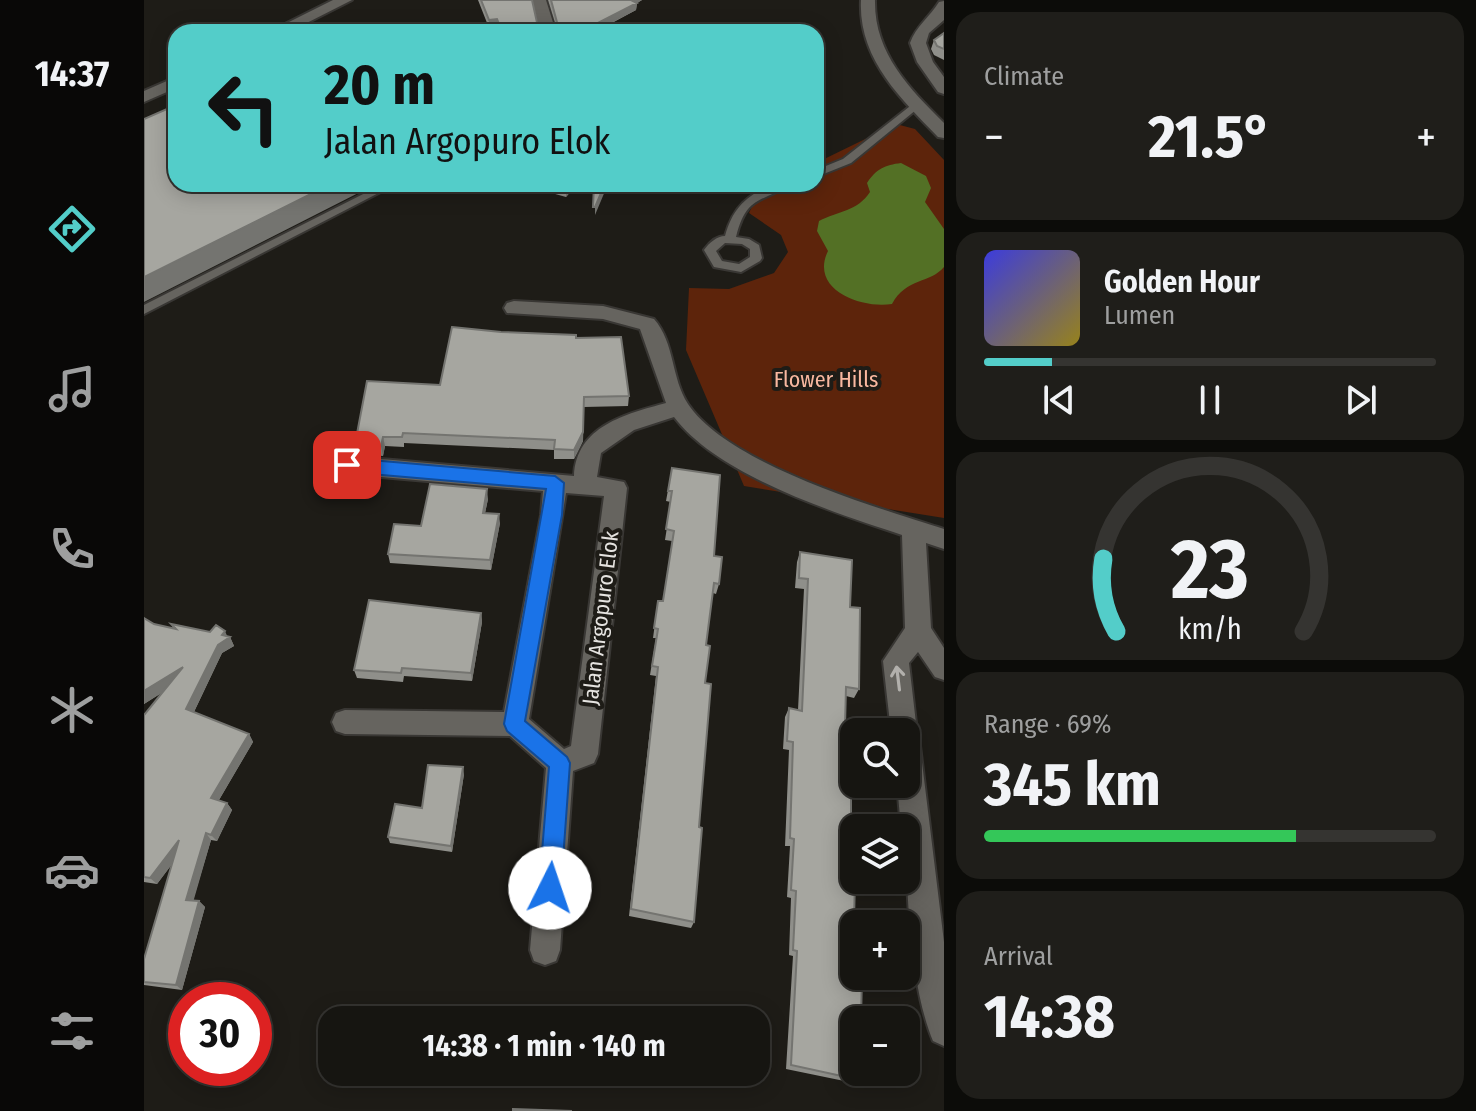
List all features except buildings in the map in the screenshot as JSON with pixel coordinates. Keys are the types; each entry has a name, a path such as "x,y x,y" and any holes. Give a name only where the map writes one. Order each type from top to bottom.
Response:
{"street":[{"path":"294,24 345,0"},
{"path":"539,0 546,24"},
{"path":"868,0 865,19 872,43 917,105 944,133"},
{"path":"942,14 922,31 918,47 944,89"},
{"path":"144,97 168,86"},
{"path":"514,308 628,316 649,325 679,408 719,446 755,469 944,539"},
{"path":"585,485 588,456 599,443 633,420 679,408"},
{"name":"Jalan Argopuro Elok","path":"347,465 616,488 584,754 560,763"},
{"path":"515,724 553,515 555,483"},
{"path":"914,530 918,631 944,669"},
{"path":"902,718 896,661 918,631"},
{"path":"345,722 515,724 560,763 545,950"},
{"path":"912,798 937,1013 944,1030"}],"lane":[{"path":"824,171 847,161 917,105"},
{"path":"144,310 375,192"},
{"path":"730,238 738,209 764,192"}],"green space":[{"name":"Flower Hills","path":"896,124 915,129 944,160 944,518 744,486 686,350 689,288 729,289 774,273 788,252 781,235 749,213 763,192 824,192 824,159"}],"shaded area":[{"path":"901,163 926,176 931,188 925,202 944,229 944,267 911,285 892,304 854,300 832,286 826,276 824,265 828,251 817,231 819,221 860,203 870,192 867,183 877,171"}],"route":[{"path":"347,465 555,483 553,515 515,724 560,763 550,888"}]}
